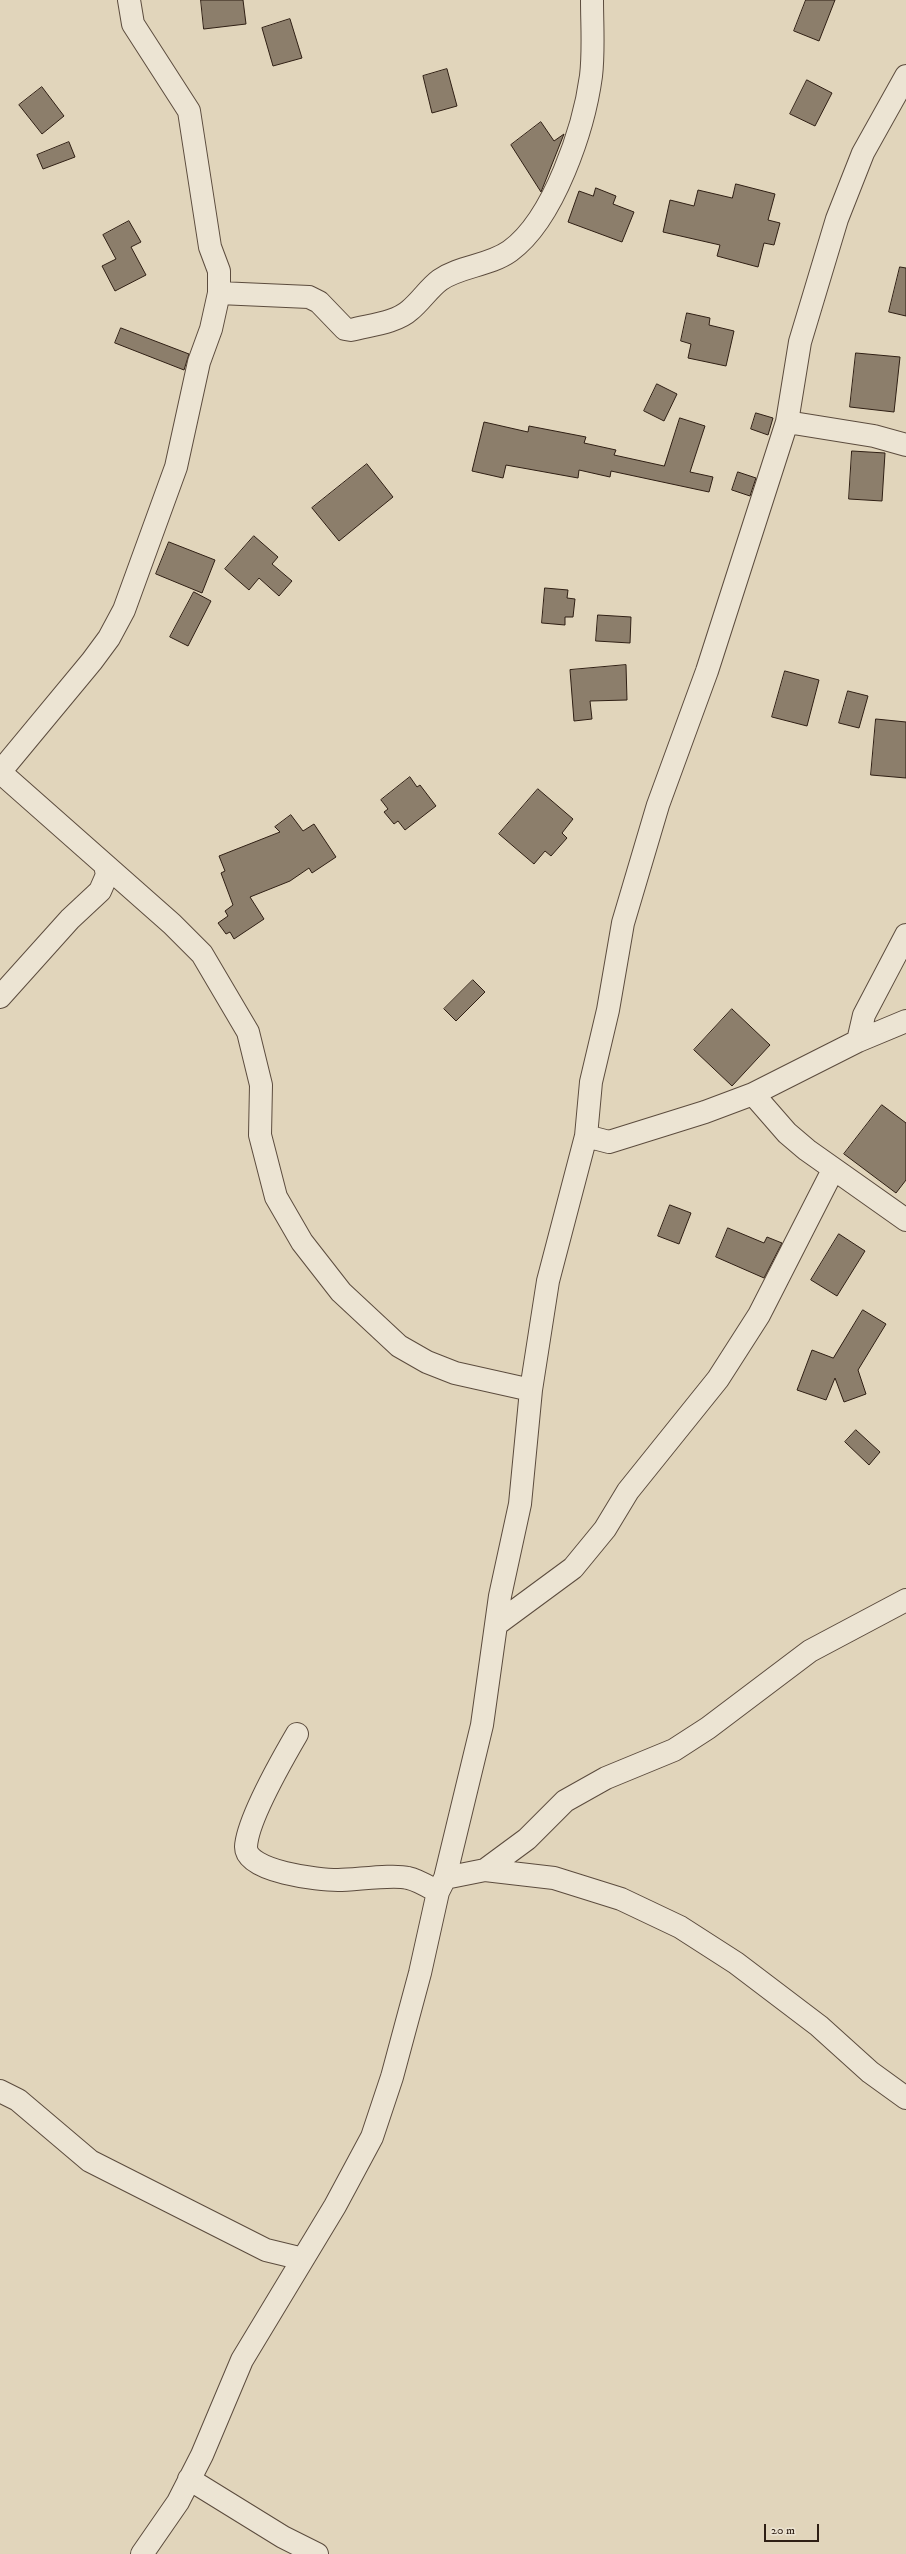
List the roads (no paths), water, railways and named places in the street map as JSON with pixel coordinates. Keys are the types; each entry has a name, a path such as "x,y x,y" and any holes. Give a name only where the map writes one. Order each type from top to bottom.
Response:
{"street":[{"path":"129,0 133,24 189,111 210,247 219,271 219,293 212,329 199,362 176,467 124,610 109,638 92,661 0,772 172,924 202,954 236,1008 248,1032 261,1085 260,1135 276,1197 318,1265 341,1292 399,1346 428,1362 455,1373 531,1390"},
{"path":"219,293 309,297 319,302 344,329 351,330 387,322 409,312 441,280 487,264 510,251 532,232 546,211 568,160 584,107 591,76 592,0"},
{"path":"142,2554 178,2502 242,2360 336,2206 372,2138 392,2077 420,1973 482,1725 496,1624 520,1504 531,1390 548,1281 586,1136 591,1082 608,1010 623,923 658,805 707,671 787,422 800,342 837,219 863,153 906,76"},
{"path":"787,422 874,436 906,445"},
{"path":"0,996 30,961 100,891 106,883 105,865"},
{"path":"858,1041 864,1015 906,935"},
{"path":"586,1136 609,1142 753,1094 858,1041 906,1021"},
{"path":"753,1094 787,1133 833,1170 906,1220"},
{"path":"496,1624 573,1568 605,1529 628,1491 718,1379 759,1315 833,1170"},
{"path":"297,1734 278,1767 248,1832 246,1848 252,1859 267,1869 317,1878 408,1878 442,1885 485,1870 527,1839 565,1801 606,1778 674,1750 708,1728 810,1651 906,1600"},
{"path":"485,1870 554,1878 621,1899 680,1927 748,1972 819,2026 870,2072 906,2098"},
{"path":"0,2091 18,2100 90,2161 266,2250 303,2259"},
{"path":"189,2479 283,2537 317,2554"}]}
